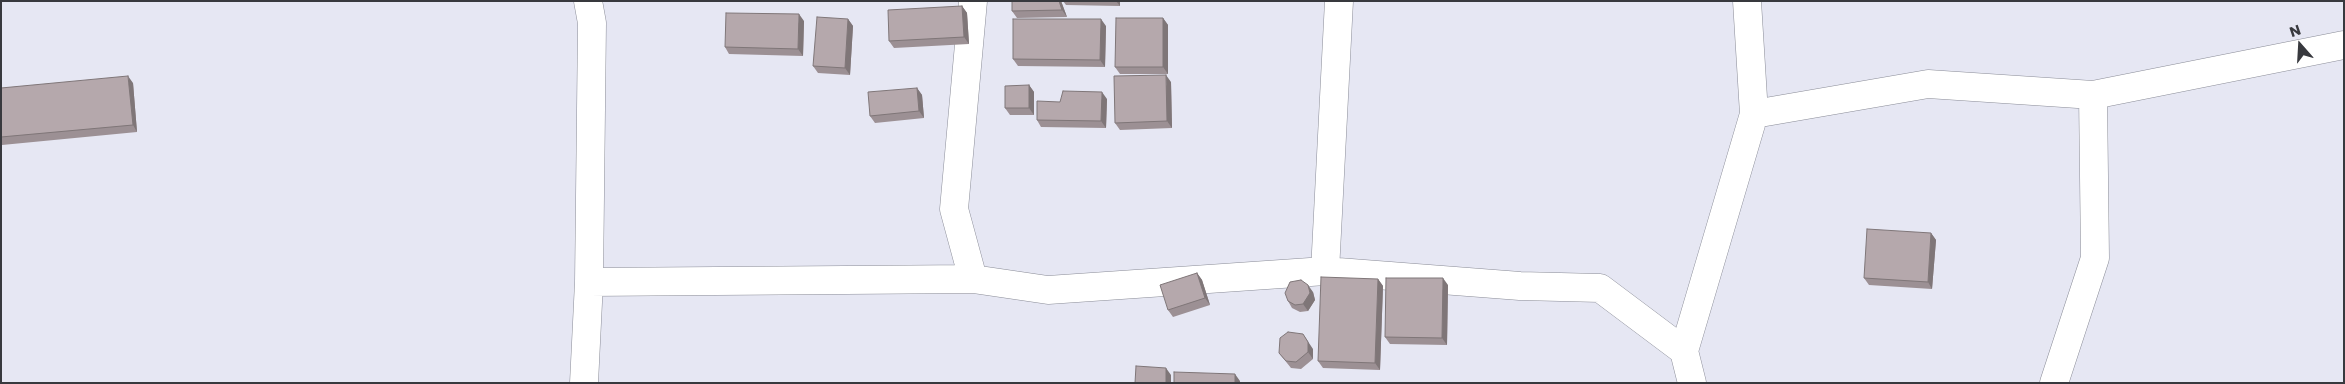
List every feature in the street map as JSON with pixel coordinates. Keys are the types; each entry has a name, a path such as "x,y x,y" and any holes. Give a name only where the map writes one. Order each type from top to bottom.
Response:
{"street":[{"path":"584,383 589,282 592,23 588,1"},
{"path":"973,1 954,208 974,279"},
{"path":"1325,271 1339,1"},
{"path":"1692,383 1684,351 1754,114 1747,1"},
{"path":"1754,114 1928,84 2093,95 2344,45"},
{"path":"2054,383 2095,258 2093,95"},
{"path":"589,282 974,279 1048,290 1325,271 1520,286 1600,288 1684,351"}],"building":[{"path":"1012,1 1059,1 1062,10 1012,11"},
{"path":"962,6 964,37 889,41 888,10"},
{"path":"726,13 799,14 798,49 725,47"},
{"path":"817,17 848,19 845,68 813,66"},
{"path":"1116,18 1163,18 1163,67 1115,67"},
{"path":"1013,19 1101,19 1100,60 1013,59"},
{"path":"1166,75 1167,121 1115,123 1114,76"},
{"path":"128,76 133,125 1,137 1,88"},
{"path":"1029,85 1029,108 1005,108 1005,86"},
{"path":"917,88 919,111 870,116 868,92"},
{"path":"1063,91 1102,92 1101,121 1037,120 1037,101 1060,102"},
{"path":"1867,229 1931,233 1928,282 1864,278"},
{"path":"1197,273 1205,298 1168,310 1160,285"},
{"path":"1321,277 1378,279 1375,363 1318,361"},
{"path":"1386,278 1443,278 1442,338 1385,337"},
{"path":"1301,280 1308,285 1310,293 1303,304 1295,305 1288,301 1285,293 1290,282"},
{"path":"1288,332 1303,334 1308,342 1308,352 1296,362 1286,361 1279,353 1280,338"},
{"path":"1136,366 1166,368 1166,383 1135,383"},
{"path":"1174,372 1235,374 1235,383 1174,383"}]}
